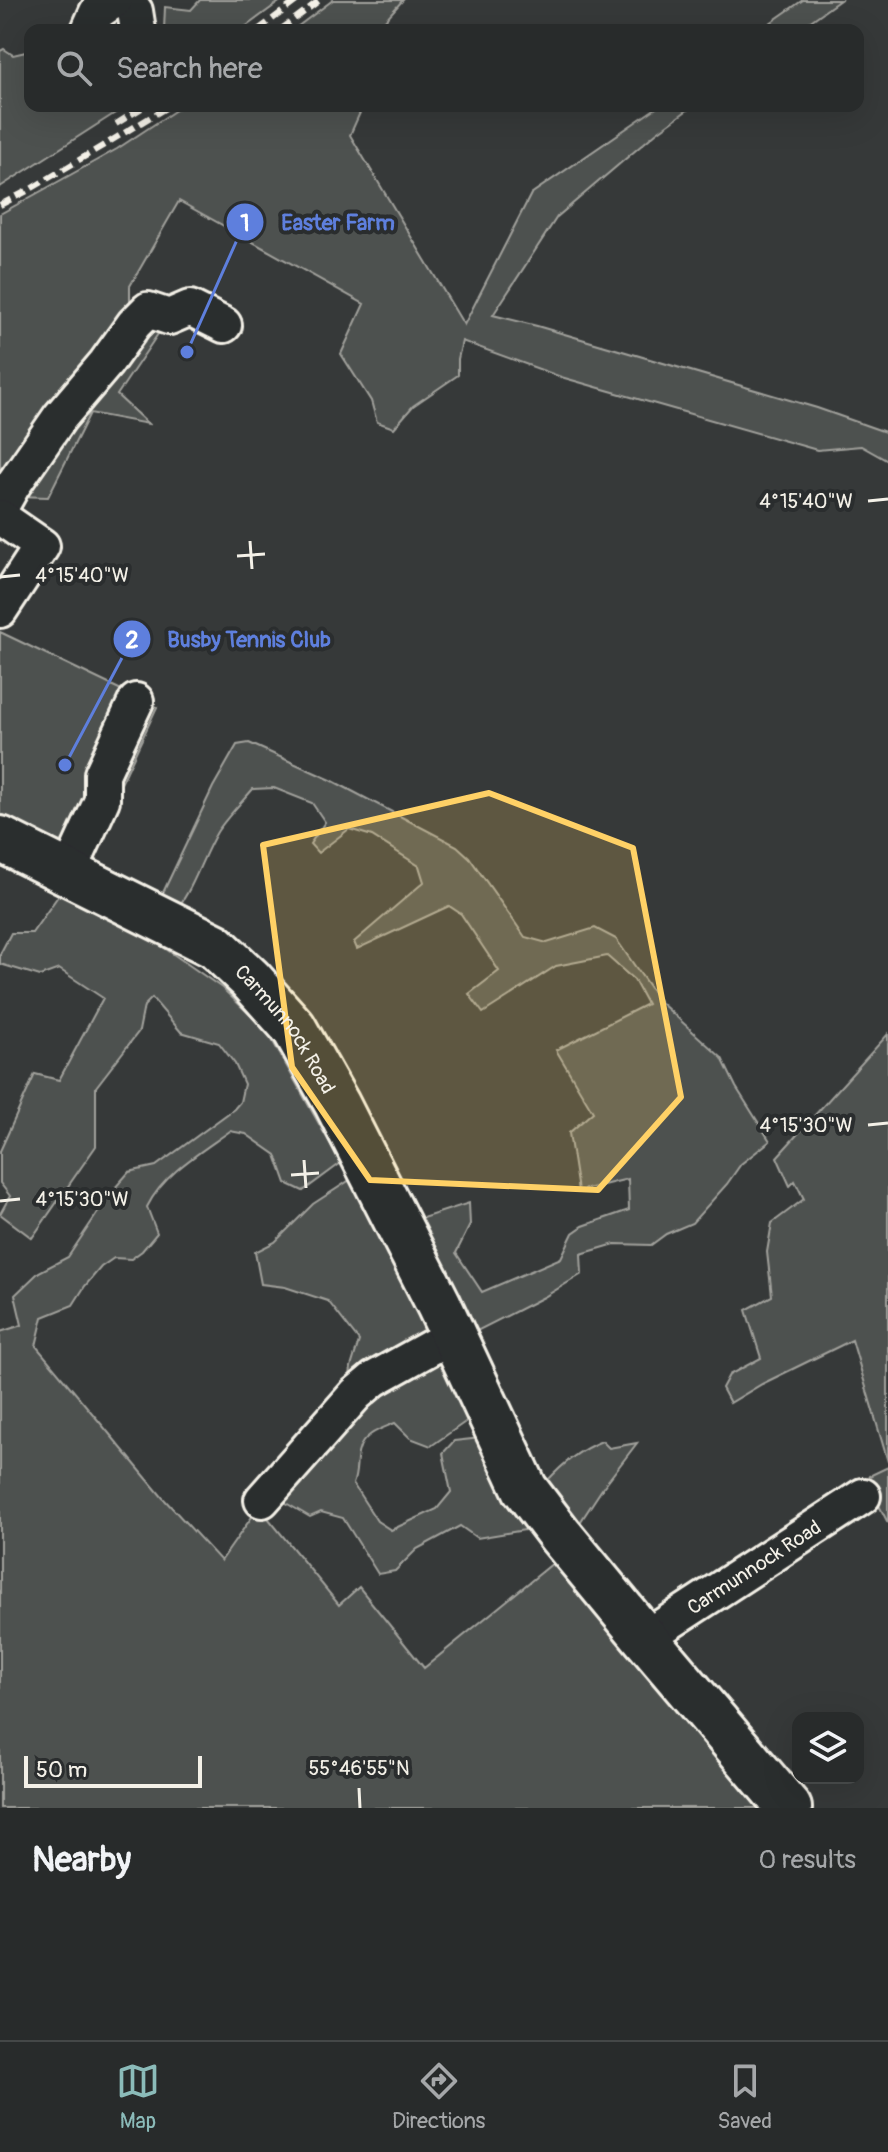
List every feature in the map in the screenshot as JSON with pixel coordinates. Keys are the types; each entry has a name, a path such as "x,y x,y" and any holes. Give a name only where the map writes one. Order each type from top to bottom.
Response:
{"main road":[{"name":"Carmunnock Road","path":"0,839 215,946 294,1028 337,1104 453,1335 525,1489 645,1638 789,1808"}],"street":[{"path":"92,24 97,12 115,0"},
{"path":"122,0 135,11 137,24"},
{"path":"0,508 60,417 148,310 169,317 190,308 224,325"},
{"path":"0,517 42,546 0,610"},
{"path":"68,874 102,800 102,774 136,701"},
{"path":"262,1500 356,1394 374,1379 453,1335"},
{"name":"Carmunnock Road","path":"645,1638 863,1496"}],"highlighted area":[{"path":"489,793 633,848 681,1097 598,1190 370,1180 292,1067 263,845"}],"shaded area":[{"path":"200,0 282,0 249,24 164,24 165,7 191,10"},
{"path":"333,0 403,0 381,24 301,24"},
{"path":"803,0 840,0 806,24 769,24"},
{"path":"4,49 13,55 24,52 24,112 117,112 0,187 0,51"},
{"path":"173,112 360,112 350,135 464,325 531,194 650,112 685,112 557,217 493,315 817,408 888,433 888,461 861,446 817,450 561,377 462,341 458,375 413,406 394,428 377,422 371,401 341,354 364,304 179,201 130,286 130,308 164,325 117,395 148,424 90,413 48,497 16,496 0,489 0,214 117,149"},
{"path":"0,632 157,707 83,865 0,824"},
{"path":"249,743 331,780 457,846 469,857 525,937 547,943 595,928 616,939 660,1002 722,1058 770,1141 741,1164 692,1223 666,1234 651,1245 615,1244 581,1254 582,1274 471,1334 413,1221 469,1203 470,1225 456,1253 482,1292 561,1258 573,1233 583,1226 629,1210 628,1179 578,1191 569,1133 593,1112 556,1050 647,1004 634,980 607,956 556,966 483,1013 469,994 499,971 461,914 449,906 357,949 354,942 424,882 419,866 372,836 349,829 318,853 310,844 325,822 312,803 274,788 253,789 225,821 176,910 160,899 213,787 237,745"},
{"path":"63,889 153,940 222,988 267,1031 341,1163 303,1191 286,1183 276,1155 246,1134 230,1131 184,1164 154,1195 147,1207 157,1233 142,1251 131,1259 114,1258 101,1267 73,1305 43,1317 36,1346 163,1498 221,1561 256,1511 269,1519 339,1605 359,1587 424,1668 558,1559 765,1808 0,1808 0,1332 22,1325 15,1295 39,1272 68,1257 113,1190 129,1172 156,1166 234,1109 240,1102 244,1084 235,1064 219,1043 181,1032 152,998 144,1006 139,1031 96,1087 96,1146 32,1238 0,1214 10,1196 0,1183 0,1151 35,1074 59,1080 103,998 59,969 40,976 0,964 0,954 11,933 32,933"},
{"path":"888,1034 888,1462 852,1340 730,1403 722,1388 729,1375 761,1358 746,1310 772,1296 767,1252 772,1223 804,1199 795,1181 790,1186 777,1157"},
{"path":"350,1180 428,1332 349,1387 359,1341 328,1301 285,1287 261,1284 255,1252 275,1242 313,1204"},
{"path":"441,1359 471,1418 431,1446 410,1438 395,1423 373,1433 361,1444 353,1484 377,1521 391,1530 437,1509 451,1492 443,1453 454,1441 481,1438 537,1528 477,1538 460,1526 417,1549 395,1571 378,1574 343,1518 321,1512 310,1517 286,1503 285,1495 383,1384"},
{"path":"602,1441 609,1448 637,1443 575,1530 547,1481 572,1458"},
{"path":"888,1467 888,1523 865,1478"}],"railway":[{"path":"266,24 298,0"},
{"path":"288,24 320,0"},
{"path":"116,124 135,112"},
{"path":"0,205 159,112"}],"place":[{"name":"Easter Farm","path":"187,352"},
{"name":"Busby Tennis Club","path":"65,765"}]}
